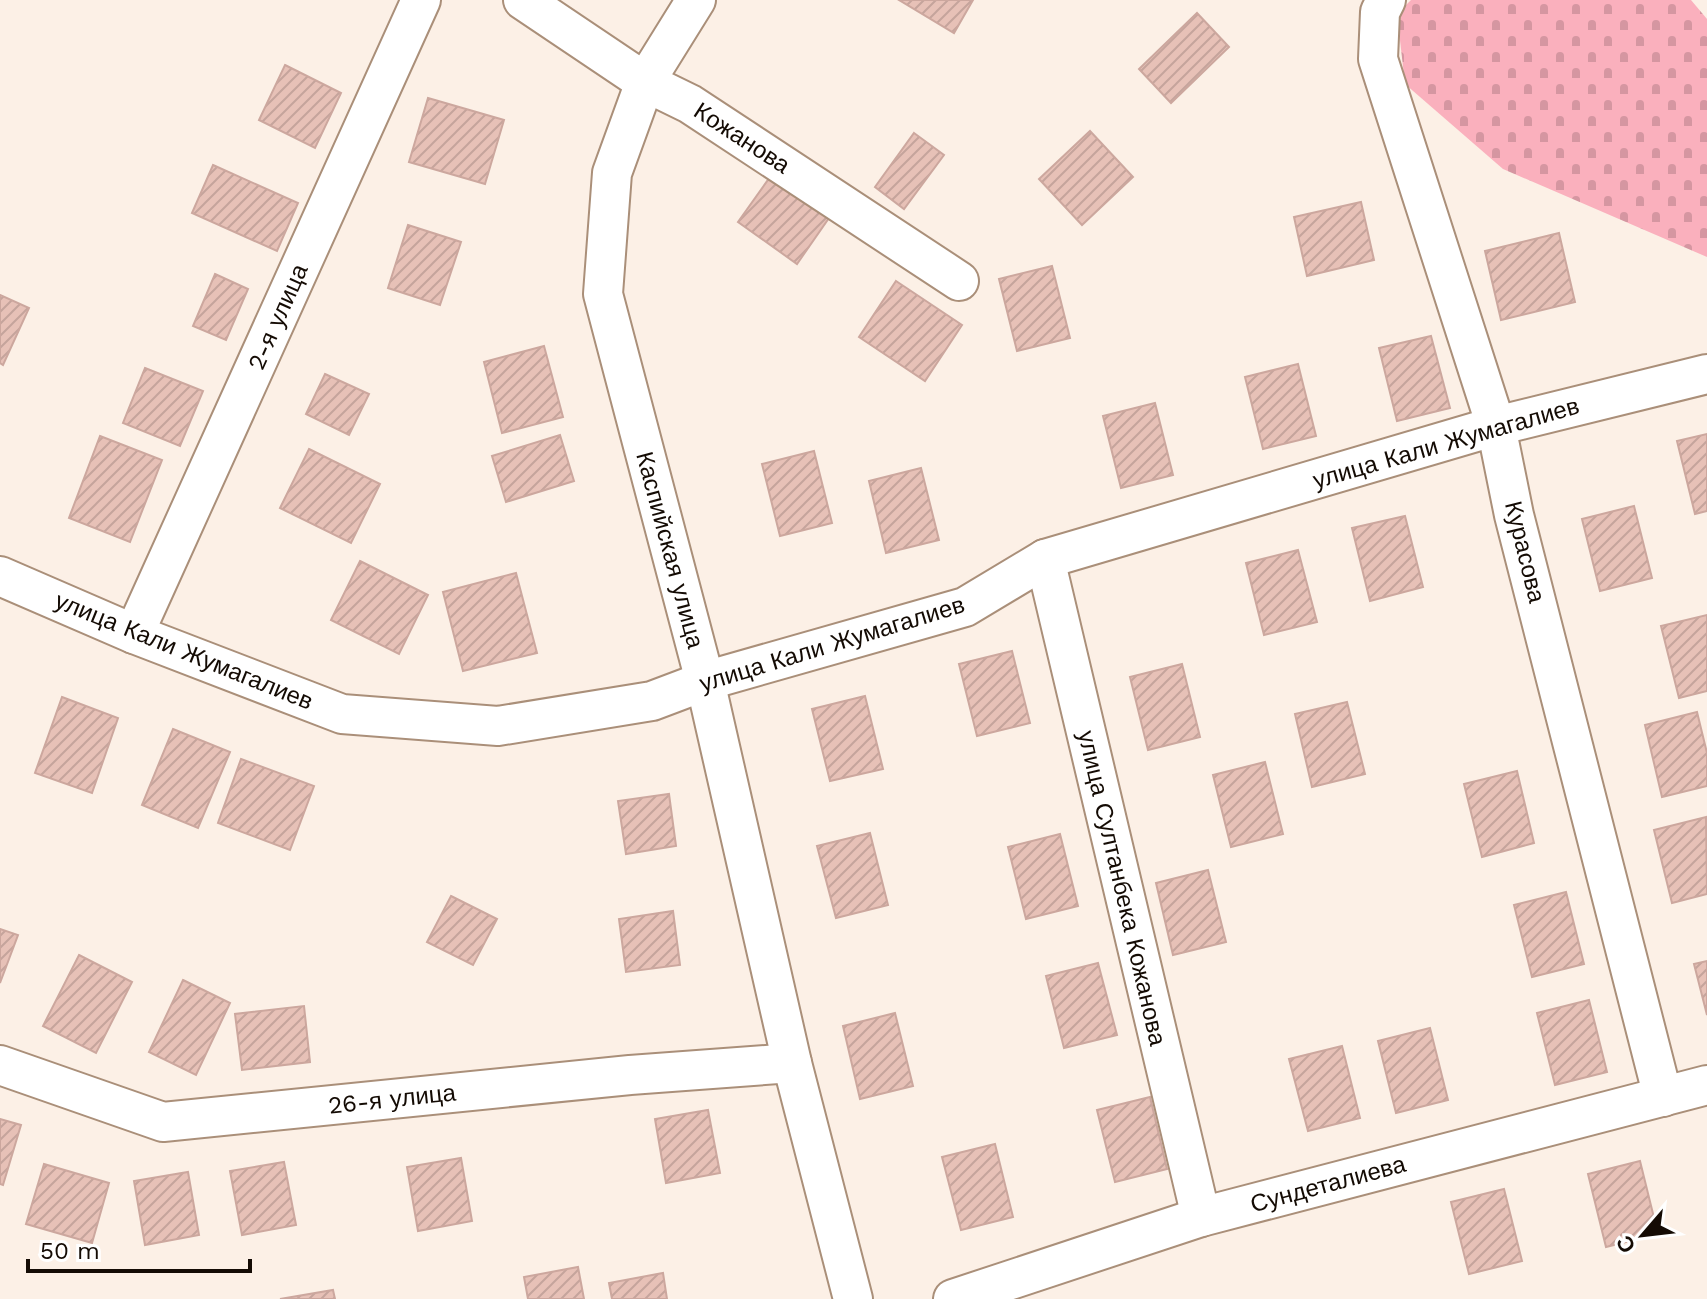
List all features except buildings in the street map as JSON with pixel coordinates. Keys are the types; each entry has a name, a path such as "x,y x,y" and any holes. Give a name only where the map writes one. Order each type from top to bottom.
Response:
{"street":[{"name":"2-я улица","path":"134,634 421,0"},
{"name":"Кожанова","path":"523,0 645,82 690,104 959,281"},
{"name":"Каспийская улица","path":"696,0 645,82 612,173 603,294 705,681 792,1063 853,1299"},
{"name":"Курасова","path":"1383,6 1378,59 1496,426 1514,515 1663,1097"},
{"name":"улица Кали Жумагалиев","path":"0,576 134,634 342,714 498,726 652,701 705,681 965,607 1045,559 1496,426 1707,374"},
{"name":"улица Султанбека Кожанова","path":"1045,559 1201,1217"},
{"name":"26-я улица","path":"0,1065 163,1122 630,1075 792,1063"},
{"name":"Сундеталиева","path":"953,1299 1201,1217 1707,1085"}],"green space":[{"path":"1411,0 1691,0 1707,19 1707,257 1503,169 1405,84 1397,14"}]}
